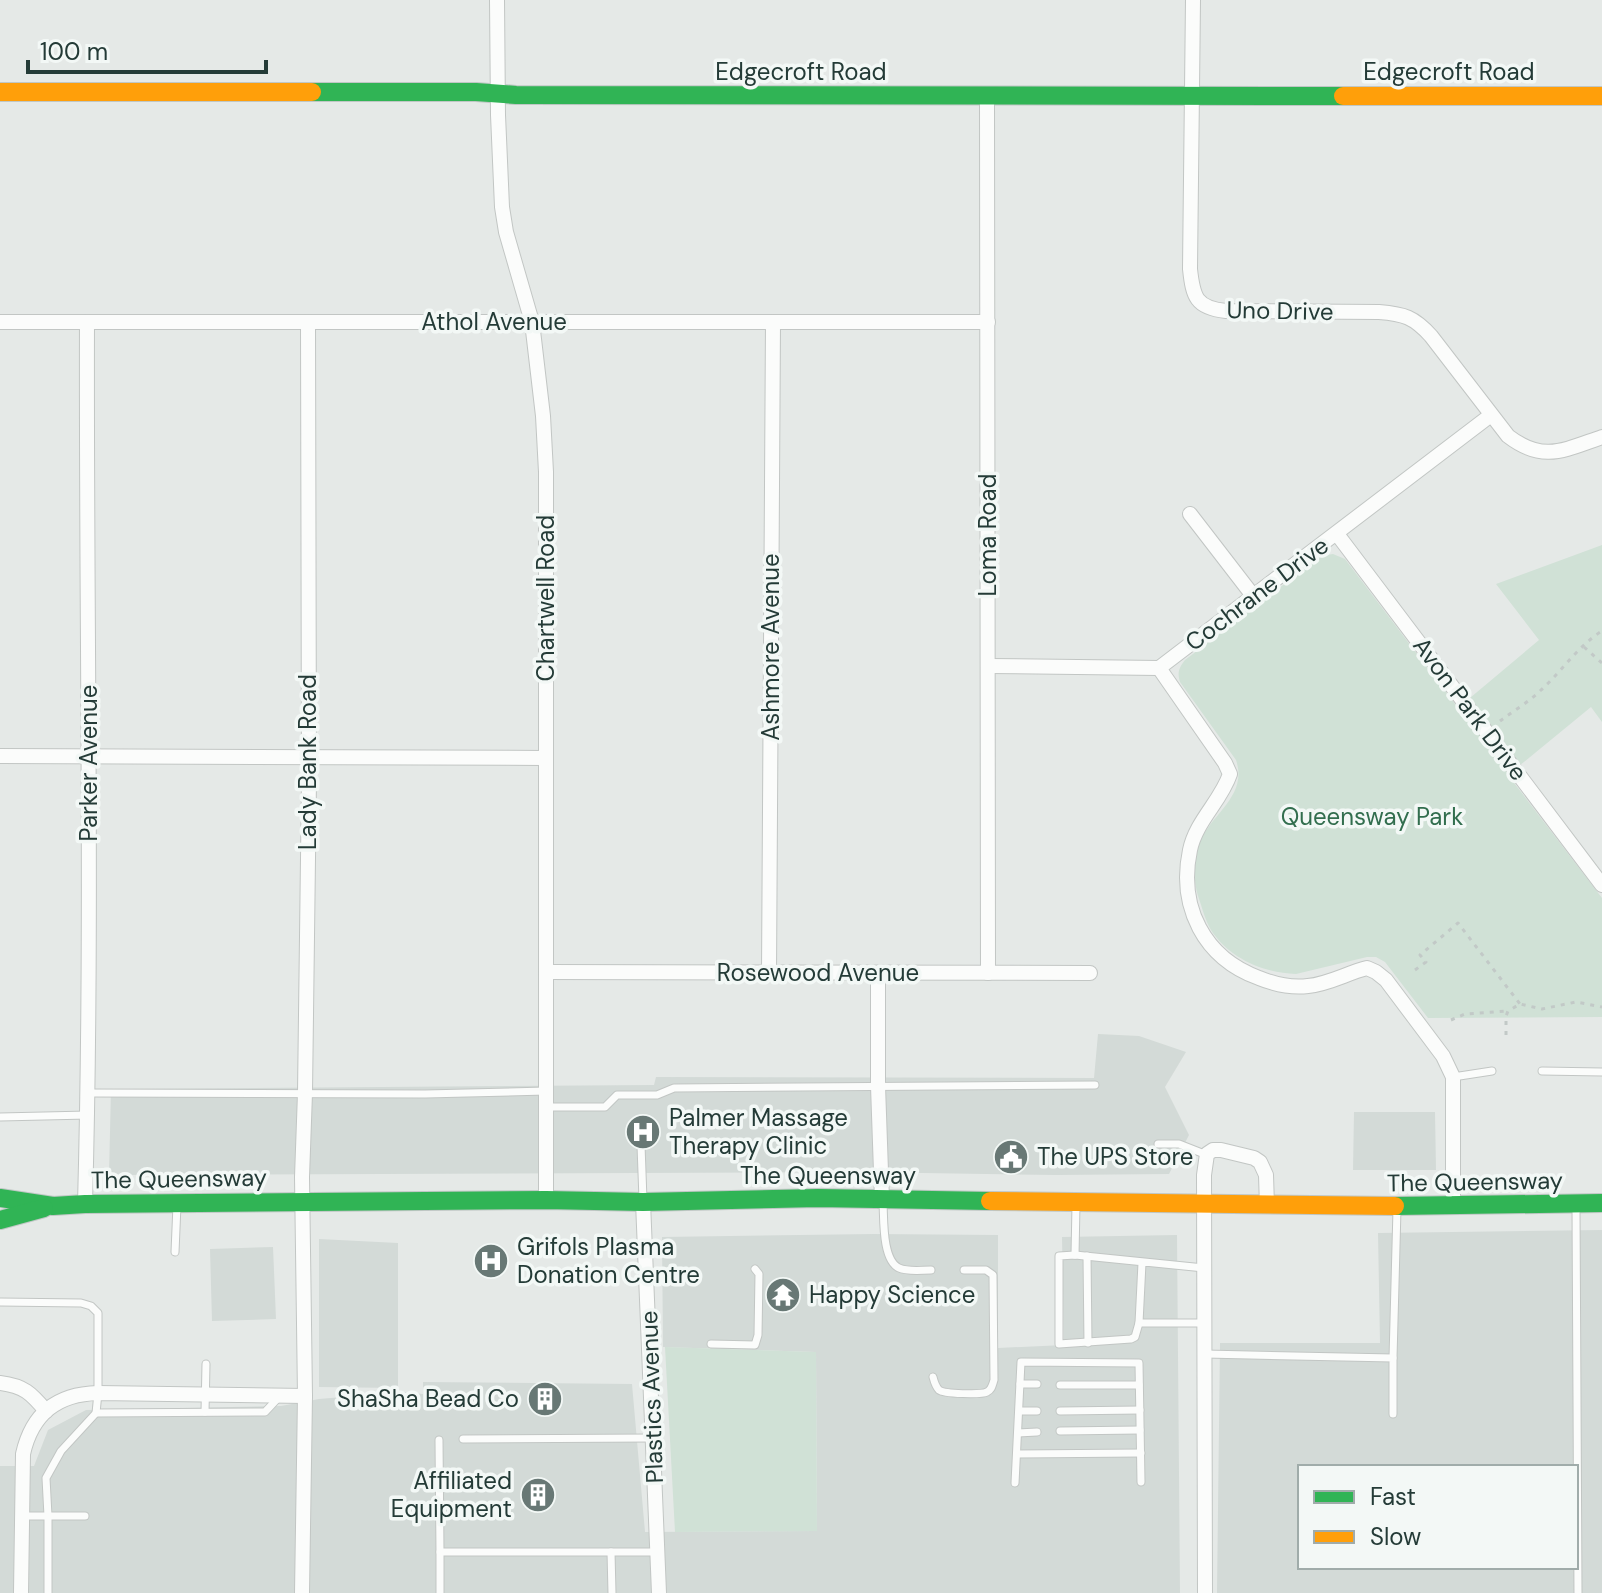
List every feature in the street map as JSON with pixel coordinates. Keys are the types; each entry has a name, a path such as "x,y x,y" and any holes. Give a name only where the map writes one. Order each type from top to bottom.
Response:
{"main road":[{"name":"Edgecroft Road","path":"0,92 1602,96"},
{"name":"The Queensway","path":"0,1198 53,1206"},
{"name":"The Queensway","path":"0,1220 53,1206 177,1203 643,1202 818,1198 1397,1207 1602,1203"}],"street":[{"name":"Chartwell Road","path":"497,0 502,207 506,232 532,322 546,472 546,1200"},
{"name":"Uno Drive","path":"1193,0 1190,269 1195,297 1213,310 1379,312 1412,318 1431,336 1508,436 1522,447 1551,452 1602,437"},
{"name":"Loma Road","path":"987,96 988,973"},
{"name":"Athol Avenue","path":"0,322 988,322"},
{"name":"Parker Avenue","path":"85,1204 90,756 87,322"},
{"name":"Lady Bank Road","path":"302,1593 305,1396 302,1202 309,757 308,322"},
{"name":"Ashmore Avenue","path":"769,973 773,322"},
{"name":"Cochrane Drive","path":"1159,668 1491,415"},
{"path":"1190,514 1254,597"},
{"name":"Avon Park Drive","path":"1337,534 1602,885"},
{"path":"988,666 1159,668 1230,774 1226,786 1196,833 1188,864 1187,894 1198,926 1207,940 1234,966 1270,982 1306,987 1363,969 1370,969 1386,980 1443,1056 1453,1077 1453,1206"},
{"path":"0,756 545,758"},
{"name":"Rosewood Avenue","path":"546,972 1090,973"},
{"path":"878,973 882,1200"},
{"path":"1205,1593 1204,1175 1207,1155 1211,1151 1221,1150 1260,1162 1266,1175 1267,1206"},
{"name":"Plastics Avenue","path":"643,1202 659,1593"},
{"path":"0,1383 12,1384 33,1394 46,1411"},
{"path":"21,1593 21,1469 25,1442 46,1411 81,1393 305,1396"}],"lane":[{"path":"1453,1077 1492,1071"},
{"path":"1542,1071 1602,1072"},
{"path":"546,1107 605,1107 617,1095 657,1095 674,1088 1095,1085"},
{"path":"88,1093 425,1094 546,1091"},
{"path":"0,1117 88,1115"},
{"path":"1158,1144 1179,1144 1207,1155"},
{"path":"641,1145 643,1202"},
{"path":"882,1200 888,1254 892,1262 899,1268 931,1270"},
{"path":"1075,1255 1076,1201"},
{"path":"175,1252 177,1203"},
{"path":"1576,1205 1577,1465"},
{"path":"1393,1414 1397,1207"},
{"path":"1142,1263 1139,1323 1135,1337 1059,1344 1059,1256 1205,1268"},
{"path":"1087,1256 1088,1343"},
{"path":"711,1344 755,1345 758,1335 759,1274 755,1269"},
{"path":"933,1377 939,1390 945,1393 987,1392 992,1387 993,1275 986,1270 964,1270"},
{"path":"0,1302 62,1302 91,1306 98,1313 96,1413 61,1451 46,1478 48,1593"},
{"path":"1139,1323 1204,1323"},
{"path":"1205,1354 1393,1358"},
{"path":"1015,1483 1021,1362 1139,1363 1141,1482"},
{"path":"205,1412 206,1364"},
{"path":"1020,1384 1037,1384"},
{"path":"1060,1385 1139,1385"},
{"path":"146,1394 146,1413"},
{"path":"96,1413 265,1412 280,1395"},
{"path":"1060,1411 1140,1410"},
{"path":"1020,1411 1037,1411"},
{"path":"1060,1431 1140,1430"},
{"path":"1018,1433 1037,1432"},
{"path":"463,1439 653,1438"},
{"path":"439,1440 440,1593"},
{"path":"1017,1454 1141,1453"},
{"path":"21,1516 85,1516"},
{"path":"440,1552 658,1552"},
{"path":"611,1552 612,1593"},
{"path":"1578,1569 1578,1593"}],"path":[{"path":"1500,721 1540,692 1583,646 1602,631"},
{"path":"1583,646 1602,663"},
{"path":"1415,970 1426,962 1420,955 1458,923 1520,1004 1542,1009 1576,1002 1602,1007"},
{"path":"1451,1020 1465,1014 1508,1011 1520,1004"},
{"path":"1506,1035 1508,1011"}],"shaded area":[{"path":"1098,1034 1139,1036 1186,1052 1165,1087 1189,1135 1169,1174 109,1175 111,1089 654,1085 656,1077 1094,1078"},
{"path":"1354,1112 1435,1112 1436,1170 1353,1170"},
{"path":"1602,1230 1602,1593 1217,1593 1220,1343 1380,1343 1378,1233"},
{"path":"998,1235 998,1348 1064,1345 1062,1237 1177,1235 1180,1593 0,1593 0,1466 34,1466 48,1430 86,1410 281,1406 319,1399 402,1392 423,1394 423,1382 632,1384 645,1532 817,1531 816,1352 663,1347 662,1237"},
{"path":"319,1239 398,1243 398,1388 319,1387"},
{"path":"273,1247 276,1319 212,1321 210,1249"}],"green space":[{"name":"Queensway Park","path":"1602,545 1602,722 1591,707 1508,775 1602,898 1602,1017 1428,1018 1385,962 1376,957 1296,974 1259,967 1227,949 1207,922 1196,889 1194,868 1200,841 1233,794 1238,772 1236,760 1180,682 1179,670 1185,660 1321,556 1333,554 1345,559 1458,708 1539,640 1496,584"},
{"path":"665,1347 816,1352 817,1531 675,1532"}],"traffic: fast":[{"path":"312,92 1343,96"},
{"path":"0,1198 53,1206 818,1198 990,1201"},
{"path":"1395,1206 1602,1203"},
{"path":"0,1220 44,1208"}],"traffic: slow":[{"path":"0,92 312,92"},
{"path":"1343,96 1602,96"},
{"path":"990,1201 1395,1206"}],"place":[{"name":"Palmer Massage Therapy Clinic","path":"643,1132"},
{"name":"The UPS Store","path":"1011,1157"},
{"name":"Grifols Plasma Donation Centre","path":"491,1261"},
{"name":"Happy Science","path":"783,1295"},
{"name":"ShaSha Bead Co","path":"545,1399"},
{"name":"Affiliated Equipment","path":"538,1495"}]}
